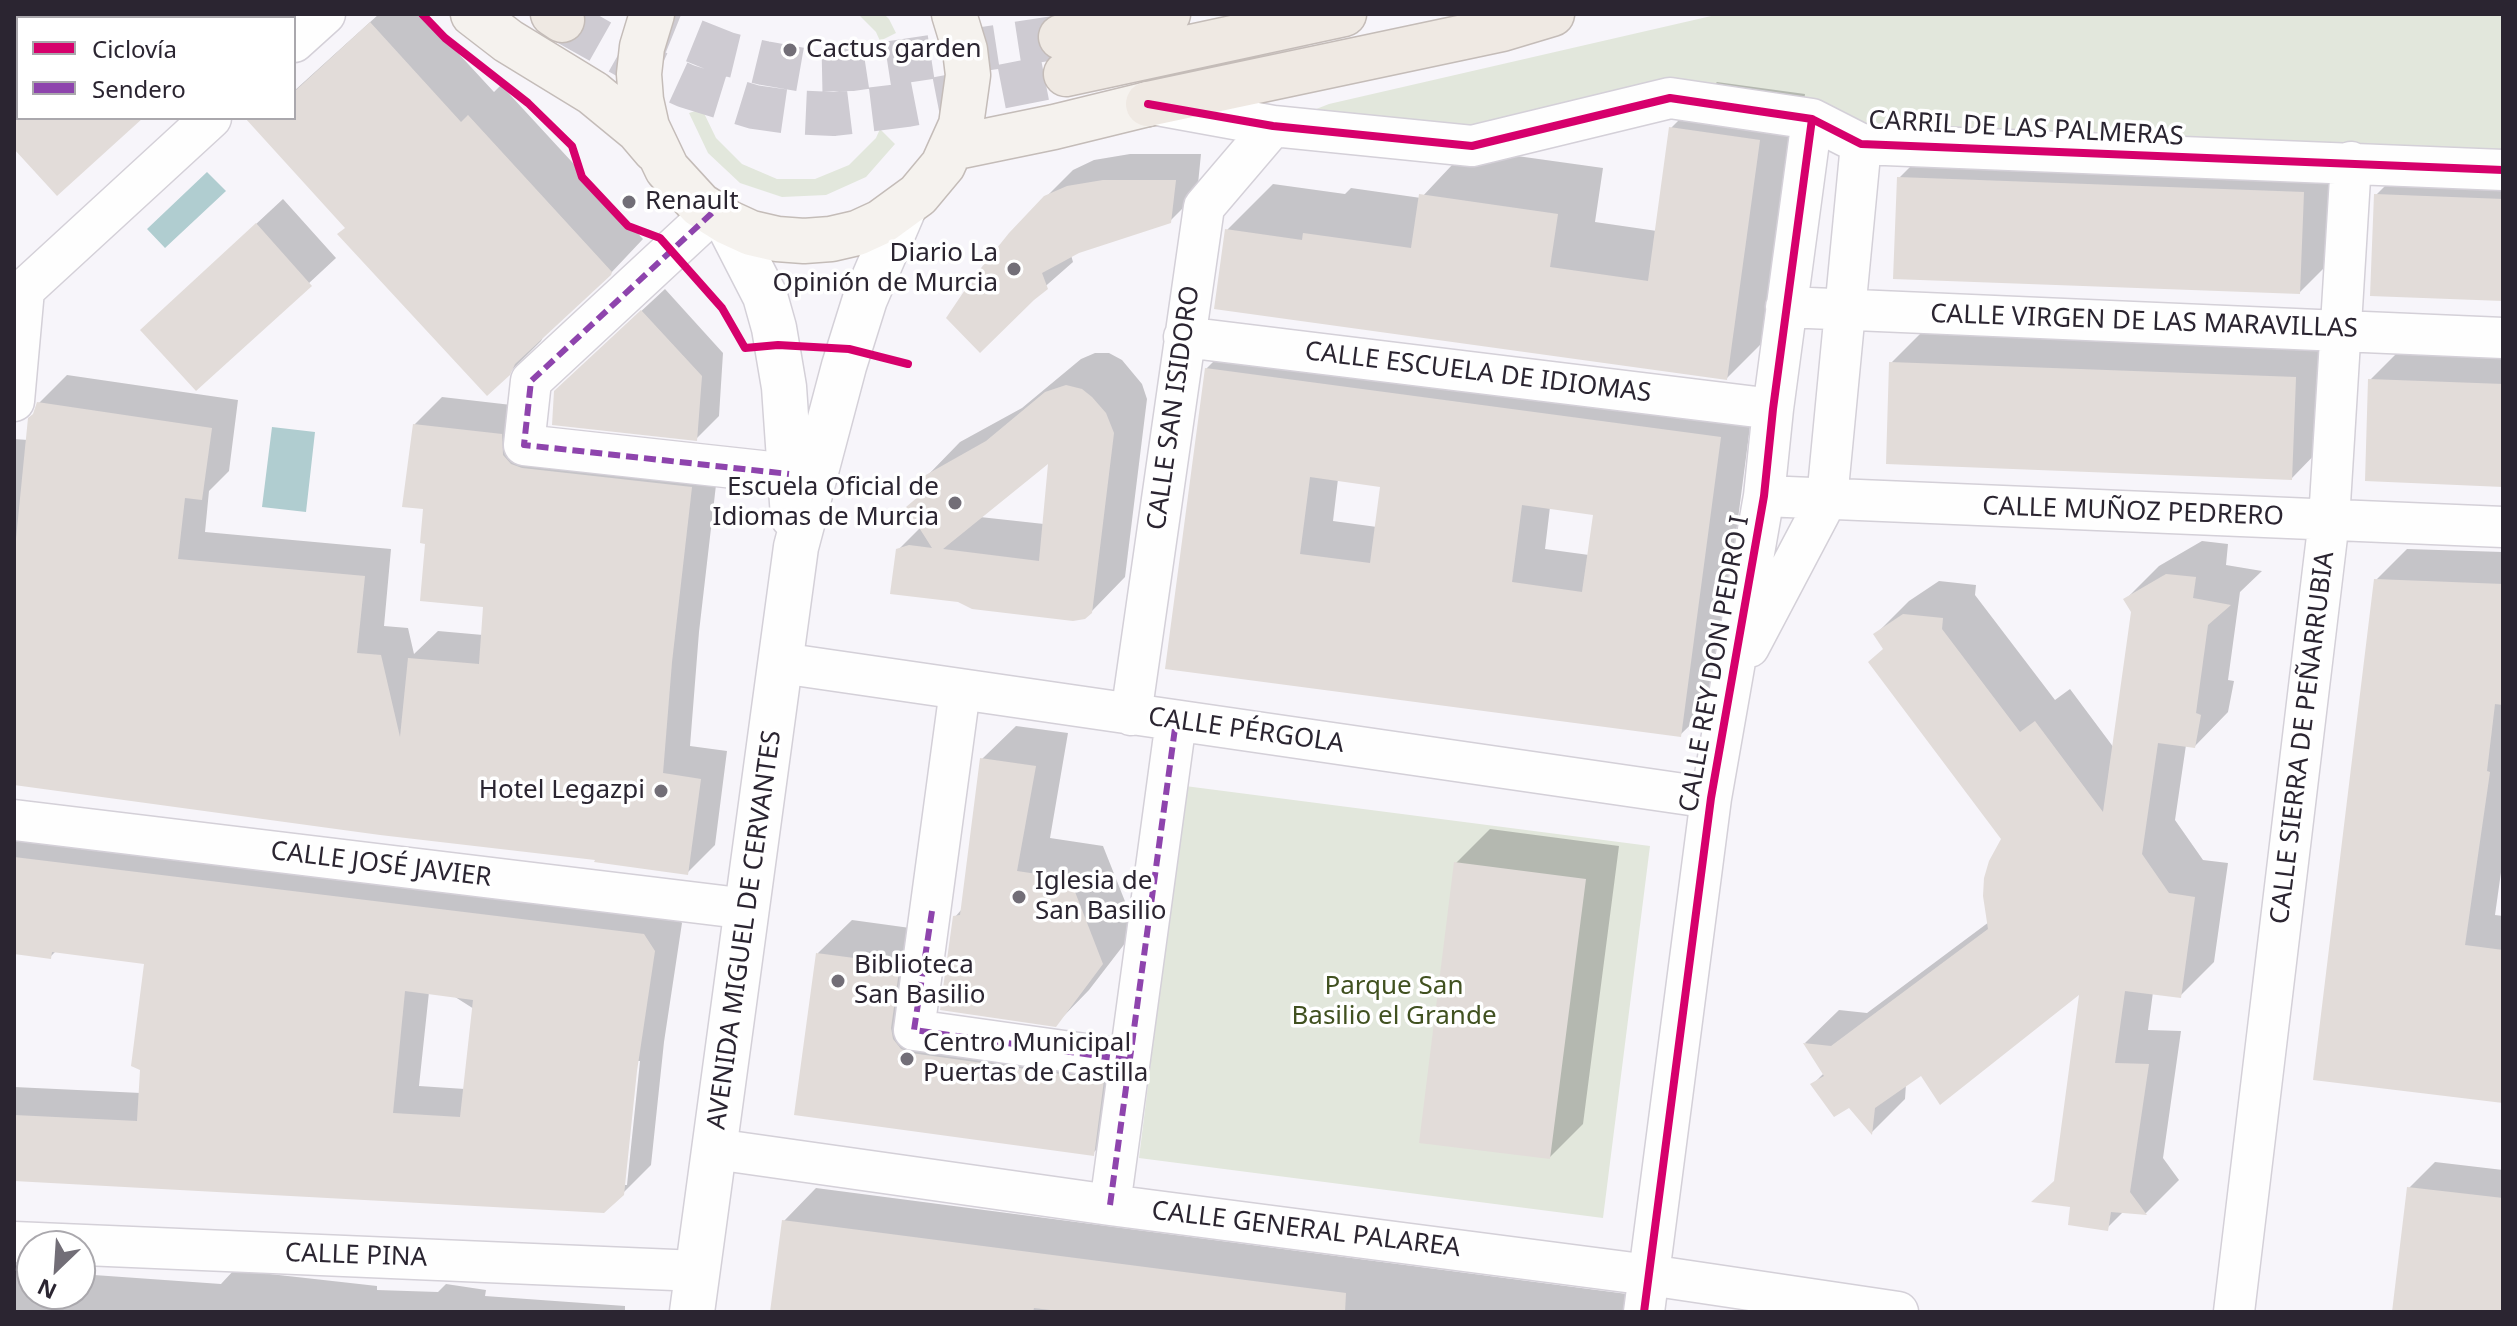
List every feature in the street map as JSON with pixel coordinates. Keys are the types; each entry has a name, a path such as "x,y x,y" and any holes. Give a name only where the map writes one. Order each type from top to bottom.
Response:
{"highway":[{"path":"1168,14 1064,56 1344,14"},
{"path":"1148,104 1502,29 1552,14"}],"main road":[{"path":"473,14 508,41 593,93 638,130 657,151 677,182 719,218 751,233 804,241 857,233 881,222 904,208 931,181 952,148 961,125 968,75 965,50 954,14"},
{"path":"652,14 642,47 639,74 647,127 657,151"},
{"path":"952,148 1148,104"},
{"name":"AVENIDA MIGUEL DE CERVANTES","path":"695,1291 796,547 865,299 904,208"},
{"name":"AVENIDA MIGUEL DE CERVANTES","path":"719,218 765,296 774,328 784,387 796,547"}],"street":[{"path":"296,40 325,14"},
{"name":"CARRIL DE LAS PALMERAS","path":"1148,104 1273,126 1472,146 1670,98 1812,119 1861,144 2503,170"},
{"name":"CALLE REY DON PEDRO I","path":"1647,1294 1711,798 1764,496 1812,119"},
{"path":"14,401 19,294 209,120"},
{"name":"CALLE SAN ISIDORO","path":"1131,715 1204,207 1273,126"},
{"name":"CALLE REY DON PEDRO I","path":"1731,683 1827,499 1861,144"},
{"name":"CALLE SIERRA DE PEÑARRUBIA","path":"2234,1312 2329,520 2351,162"},
{"path":"719,218 531,381 524,445 789,474"},
{"name":"CALLE VIRGEN DE LAS MARAVILLAS","path":"1786,307 2503,338"},
{"name":"CALLE ESCUELA DE IDIOMAS","path":"1184,337 1773,409"},
{"name":"CALLE MUÑOZ PEDRERO","path":"1764,496 2503,527"},
{"name":"CALLE PÉRGOLA","path":"781,663 1711,798"},
{"path":"960,690 914,1030 1128,1060"},
{"path":"1110,1205 1176,721"},
{"name":"CALLE JOSÉ JAVIER","path":"14,820 748,909"},
{"name":"CALLE GENERAL PALAREA","path":"715,1149 1110,1205 1647,1294 1898,1312"},
{"name":"CALLE PINA","path":"14,1242 695,1291"}],"green space":[{"path":"858,14 884,14 896,33 880,41 876,32"},
{"path":"1720,14 2503,14 2503,170 1861,144 1670,98 1472,146 1273,126 1329,104"},
{"path":"702,109 716,138 742,164 777,179 815,179 849,165 876,138 880,129 895,144 866,177 826,195 782,197 740,183 708,153 689,113"},
{"name":"Parque San Basilio el Grande","path":"1185,786 1650,846 1603,1218 1139,1158"}],"water":[{"path":"207,172 226,191 165,248 147,229"},
{"path":"272,427 315,432 306,512 262,507"}],"building":[{"path":"370,22 461,122 468,115 612,272 611,275 515,364 510,375 487,396 337,234 345,228 247,120 296,120 296,90"},
{"path":"14,118 141,120 57,196 14,149"},
{"path":"1669,127 1760,140 1727,380 1214,309 1225,229 1302,240 1303,233 1411,248 1419,194 1558,214 1550,267 1648,281"},
{"path":"1897,177 2304,192 2300,294 1893,279"},
{"name":"Diario La Opinión de Murcia","path":"1103,180 1176,180 1171,223 1079,253 1042,273 1048,289 980,353 946,318 973,278 1044,196 1067,186"},
{"path":"2374,194 2503,199 2503,301 2370,296"},
{"path":"256,223 312,286 196,391 140,330"},
{"path":"641,310 702,376 697,441 552,425 554,391"},
{"path":"1889,362 2296,377 2292,480 1886,464"},
{"path":"1205,368 1721,437 1681,737 1165,669","holes":["1310,477 1380,487 1370,563 1300,554","1522,505 1593,515 1582,592 1512,582"]},
{"path":"2368,379 2503,384 2503,487 2365,481"},
{"name":"Escuela Oficial de Idiomas de Murcia","path":"1066,385 1082,389 1106,413 1114,433 1092,613 1085,619 1073,621 972,609 958,602 890,594 896,549 909,545 932,548 906,507 925,491 924,476 986,441 1045,392","holes":["1048,464 1039,561 943,549"]},
{"path":"37,402 212,428 202,500 185,498 178,559 365,576 357,653 381,655 400,737 408,658 479,664 483,607 420,601 425,544 420,543 423,509 402,507 413,424 502,434 503,455 511,464 522,468 692,487 663,773 701,779 688,875 595,860 380,835 14,785 14,559 28,418"},
{"path":"2166,574 2196,577 2193,598 2231,605 2208,625 2196,713 2201,715 2195,748 2158,743 2142,854 2169,893 2195,897 2181,998 2125,991 2115,1063 2149,1064 2130,1192 2147,1215 2111,1212 2108,1231 2068,1225 2070,1207 2031,1202 2054,1181 2079,995 1940,1105 1921,1076 1875,1108 1872,1135 1849,1108 1834,1117 1810,1084 1824,1076 1803,1043 1831,1046 1988,929 1983,896 1984,878 2001,839 1868,662 1883,649 1873,634 1903,614 1943,618 1942,629 2020,732 2035,721 2103,812 2131,612 2123,599"},
{"path":"2374,579 2503,584 2503,705 2495,704 2487,771 2490,772 2465,945 2503,950 2503,1103 2313,1080"},
{"name":"Iglesia de San Basilio","path":"980,758 1036,766 1017,871 1070,879 1103,964 1056,1027 940,1010 953,916 960,915"},
{"path":"14,857 644,934 655,951 637,1071 624,1195 604,1213 14,1181 14,1115 137,1121 140,1070 131,1066 144,964 52,952 51,959 14,954","holes":["405,991 473,1000 460,1117 393,1113"]},
{"path":"1454,862 1586,879 1550,1159 1419,1143"},
{"name":"Centro Municipal Puertas de Castilla","path":"816,953 900,964 891,1028 893,1039 901,1049 911,1053 1104,1080 1094,1156 794,1115"},
{"path":"2407,1187 2503,1198 2503,1312 2392,1312"},
{"path":"782,1220 1346,1293 1345,1312 1067,1312 1034,1308 1033,1312 770,1312"}],"tunnel":[{"path":"634,14 727,54 804,70 852,69 1061,37"},
{"path":"562,20 686,86 754,107 789,112 834,114 907,105 1066,74"}],"marked path":[{"path":"712,213 531,381 524,445 789,474"},
{"path":"1110,1205 1176,721"},
{"path":"932,911 914,1030 1128,1060"}],"cycle path":[{"path":"422,14 445,38 528,103 572,146 582,177 628,226 660,238 722,308 745,348 778,345 849,349 908,364"},
{"path":"1148,104 1273,126 1472,146 1670,98 1812,119 1861,144 2503,170"},
{"path":"1644,1312 1711,798 1764,496 1812,119"}],"place":[{"name":"Cactus garden","path":"790,50"},
{"name":"Renault","path":"629,202"},
{"name":"Diario La Opinión de Murcia","path":"1014,269"},
{"name":"Escuela Oficial de Idiomas de Murcia","path":"955,503"},
{"name":"Hotel Legazpi","path":"661,791"},
{"name":"Iglesia de San Basilio","path":"1019,897"},
{"name":"Biblioteca San Basilio","path":"838,981"},
{"name":"Centro Municipal Puertas de Castilla","path":"907,1059"}]}
